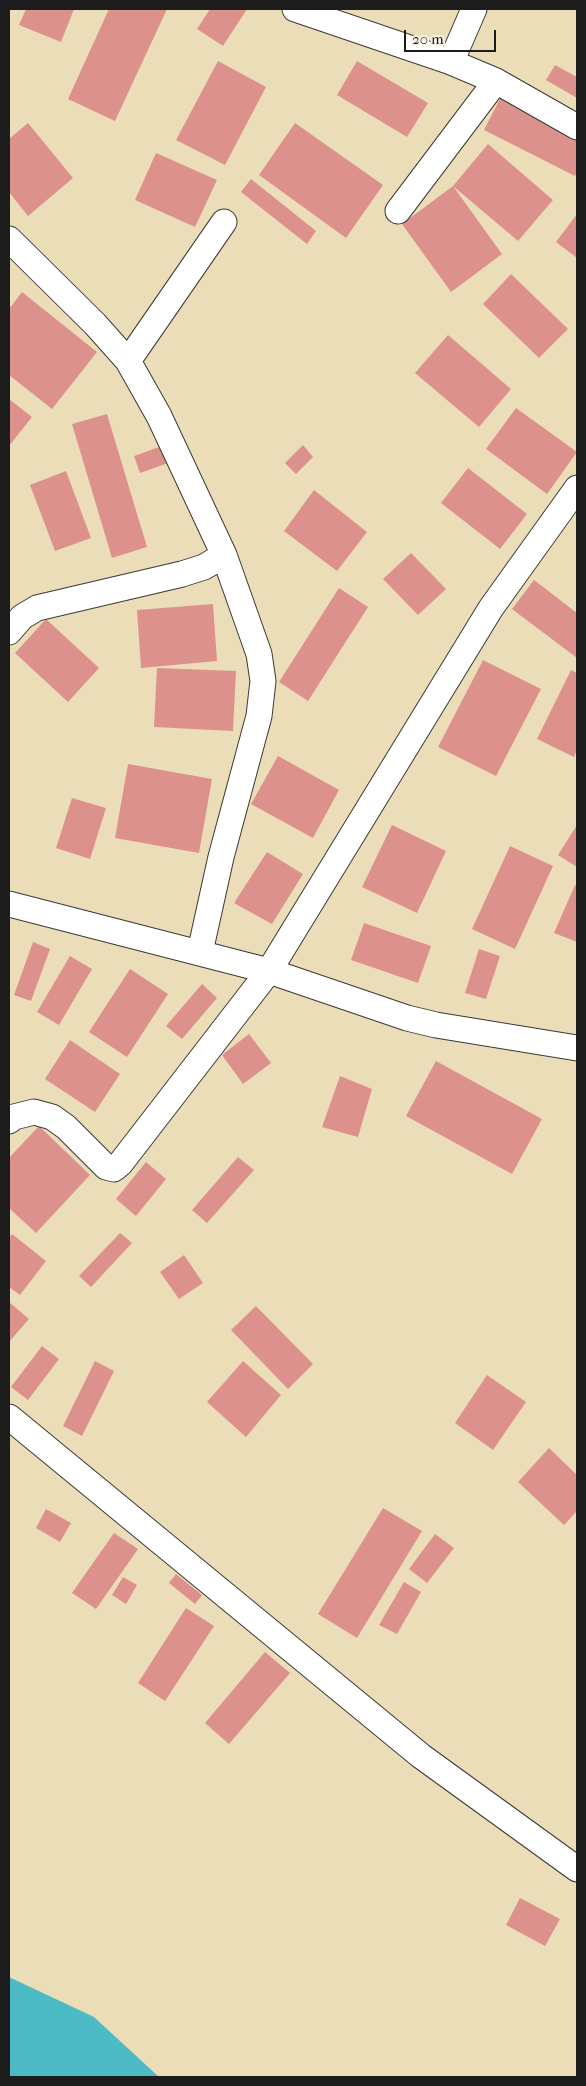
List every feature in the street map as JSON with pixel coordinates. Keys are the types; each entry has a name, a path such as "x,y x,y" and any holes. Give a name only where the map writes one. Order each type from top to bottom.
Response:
{"street":[{"path":"295,9 364,30 451,62 496,81 577,127"},
{"path":"451,62 474,9"},
{"path":"398,211 496,81"},
{"path":"128,361 224,222"},
{"path":"12,249 96,324 128,361 159,416 224,555 259,654 263,681 259,716 221,857 200,952"},
{"path":"9,1121 14,1116 34,1112 52,1118 66,1127 106,1167 114,1169 269,971 491,608 577,488"},
{"path":"9,632 22,617 37,608 182,574 204,567 224,555"},
{"path":"9,904 269,971 407,1018 436,1025 577,1048"},
{"path":"9,1417 421,1756 577,1869"}],"water":[{"path":"9,1977 94,2017 159,2077 9,2077"}],"building":[{"path":"26,9 74,9 61,42 19,25"},
{"path":"109,9 167,9 115,121 68,99"},
{"path":"210,9 247,9 223,46 197,29"},
{"path":"218,61 266,87 225,165 176,140"},
{"path":"357,61 428,103 407,137 337,95"},
{"path":"555,65 577,77 577,98 546,80"},
{"path":"501,97 577,136 577,171 575,176 484,130"},
{"path":"28,123 73,178 28,216 9,192 9,139"},
{"path":"295,123 383,185 346,238 259,175"},
{"path":"488,144 553,200 518,241 453,186"},
{"path":"156,153 217,180 195,227 135,200"},
{"path":"251,179 316,231 307,244 241,192"},
{"path":"453,186 502,254 451,292 402,224"},
{"path":"577,214 577,258 556,242"},
{"path":"511,274 568,329 539,358 483,304"},
{"path":"22,292 97,352 52,409 9,375 9,309"},
{"path":"448,335 511,389 479,427 415,373"},
{"path":"9,399 32,417 9,446"},
{"path":"516,408 577,452 547,494 486,449"},
{"path":"107,414 147,547 112,558 72,424"},
{"path":"303,445 313,457 296,474 285,463"},
{"path":"162,446 168,463 140,473 134,456"},
{"path":"468,468 527,514 500,549 441,503"},
{"path":"66,471 91,538 55,551 30,485"},
{"path":"314,490 367,532 337,571 284,531"},
{"path":"411,553 446,589 418,615 383,579"},
{"path":"534,580 577,613 577,658 512,609"},
{"path":"339,588 368,607 308,701 279,682"},
{"path":"213,604 217,661 141,668 137,610"},
{"path":"46,619 99,668 68,702 15,653"},
{"path":"483,660 541,689 496,776 438,747"},
{"path":"157,668 236,671 233,731 154,727"},
{"path":"571,670 577,673 577,750 574,757 537,739"},
{"path":"278,756 339,790 313,838 251,804"},
{"path":"128,764 212,779 199,853 115,838"},
{"path":"72,798 106,808 90,859 56,848"},
{"path":"392,825 446,851 417,913 362,887"},
{"path":"577,825 577,867 558,855"},
{"path":"510,846 553,866 515,949 472,929"},
{"path":"267,852 303,874 272,924 234,903"},
{"path":"575,885 577,886 577,942 554,933"},
{"path":"364,923 431,946 418,983 351,960"},
{"path":"33,942 50,949 31,1001 14,995"},
{"path":"479,949 500,956 486,999 465,993"},
{"path":"70,956 92,969 59,1025 37,1012"},
{"path":"130,969 168,994 127,1057 89,1032"},
{"path":"202,984 217,998 182,1039 166,1026"},
{"path":"249,1034 271,1063 243,1084 222,1055"},
{"path":"70,1040 120,1074 95,1112 45,1079"},
{"path":"436,1061 542,1119 512,1174 406,1116"},
{"path":"340,1076 372,1089 358,1137 322,1127"},
{"path":"39,1126 90,1175 36,1233 9,1208 9,1158"},
{"path":"238,1157 254,1170 207,1223 192,1210"},
{"path":"146,1162 166,1179 136,1216 116,1199"},
{"path":"120,1233 132,1243 91,1287 79,1276"},
{"path":"12,1234 46,1261 20,1295 9,1287 9,1238"},
{"path":"184,1255 203,1283 179,1299 160,1272"},
{"path":"9,1302 29,1319 9,1342"},
{"path":"256,1306 313,1364 288,1389 231,1330"},
{"path":"42,1346 59,1359 28,1400 11,1387"},
{"path":"95,1361 114,1371 82,1436 63,1426"},
{"path":"243,1361 281,1395 246,1437 207,1402"},
{"path":"487,1375 526,1402 493,1450 455,1423"},
{"path":"549,1448 577,1475 577,1511 564,1525 518,1482"},
{"path":"383,1508 422,1531 357,1638 318,1614"},
{"path":"46,1509 71,1523 60,1542 36,1528"},
{"path":"114,1533 138,1549 96,1609 72,1593"},
{"path":"435,1534 454,1548 427,1583 409,1569"},
{"path":"176,1574 202,1595 195,1604 169,1583"},
{"path":"123,1577 137,1585 126,1604 112,1595"},
{"path":"404,1582 421,1592 397,1634 379,1625"},
{"path":"186,1608 214,1626 165,1701 138,1683"},
{"path":"265,1652 290,1673 229,1744 205,1723"},
{"path":"520,1898 560,1919 545,1946 506,1925"}]}
